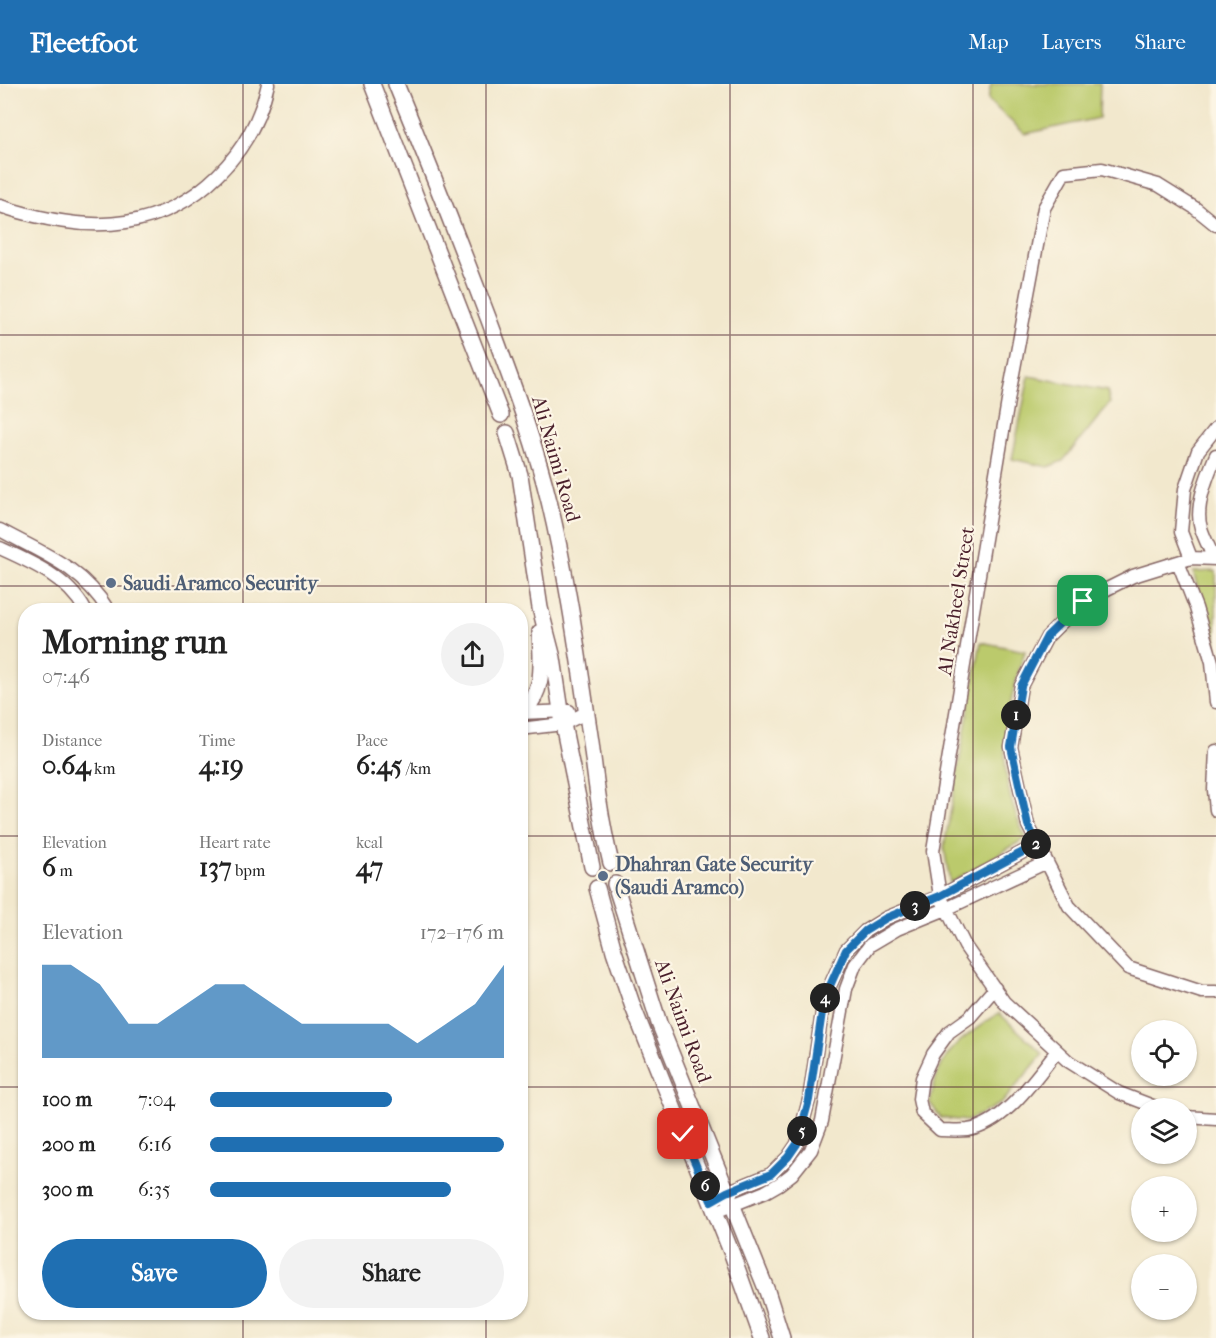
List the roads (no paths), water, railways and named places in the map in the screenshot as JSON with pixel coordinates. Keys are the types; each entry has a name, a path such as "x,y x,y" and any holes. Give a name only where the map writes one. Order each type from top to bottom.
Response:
{"main road":[{"name":"Ali Naimi Road","path":"372,84 501,415"},
{"name":"Ali Naimi Road","path":"396,84 451,219 523,411 538,458 563,571 598,806 609,856 600,859 590,860 553,658 540,608 520,476 507,433"},
{"path":"528,706 536,696 541,676 540,608"},
{"name":"Ali Naimi Road","path":"615,884 659,1023 767,1291 782,1338"},
{"name":"Ali Naimi Road","path":"597,888 614,951 633,1007 750,1299 762,1338"},
{"path":"604,914 605,906 610,903 619,904 622,908"}],"street":[{"path":"0,206 71,223 103,224 127,222 174,207 206,187 231,162 251,132 268,84"},
{"name":"Al Nakheel Street","path":"1132,1098 1119,1093 1068,1061 1004,1002 965,946 946,909 940,896 933,851 962,689 1009,395 1044,208 1064,173 1102,169 1158,185 1195,208 1216,225"},
{"path":"1191,558 1182,532 1185,489 1198,451 1216,428"},
{"path":"1216,455 1205,481 1200,512 1200,526 1215,559 1191,558 1133,576 1083,601 1047,636 1021,686 1011,747 1028,825 1069,906 1128,968 1202,992 1216,992"},
{"path":"0,530 71,568 91,586 103,603"},
{"path":"0,548 44,570 75,594 81,603"},
{"path":"1178,562 1196,608 1212,662 1216,702"},
{"path":"528,727 585,712"},
{"path":"528,714 562,717"},
{"path":"1216,751 1214,790 1216,810"},
{"path":"713,1207 771,1174 797,1144 809,1100 824,999 846,950 865,931 886,918 940,896 1038,844"},
{"path":"730,1198 765,1192 779,1184 792,1174 811,1150 822,1121 846,989 855,965 870,945 897,929 1047,862"},
{"path":"995,988 970,1017 949,1032 933,1054 922,1078 919,1099 922,1113 940,1130 969,1130 996,1118 1024,1093 1057,1051"},
{"path":"1197,1118 1216,1119"}],"place":[{"name":"Saudi Aramco Security","path":"111,583"},
{"name":"Dhahran Gate Security (Saudi Aramco)","path":"603,876"}]}
